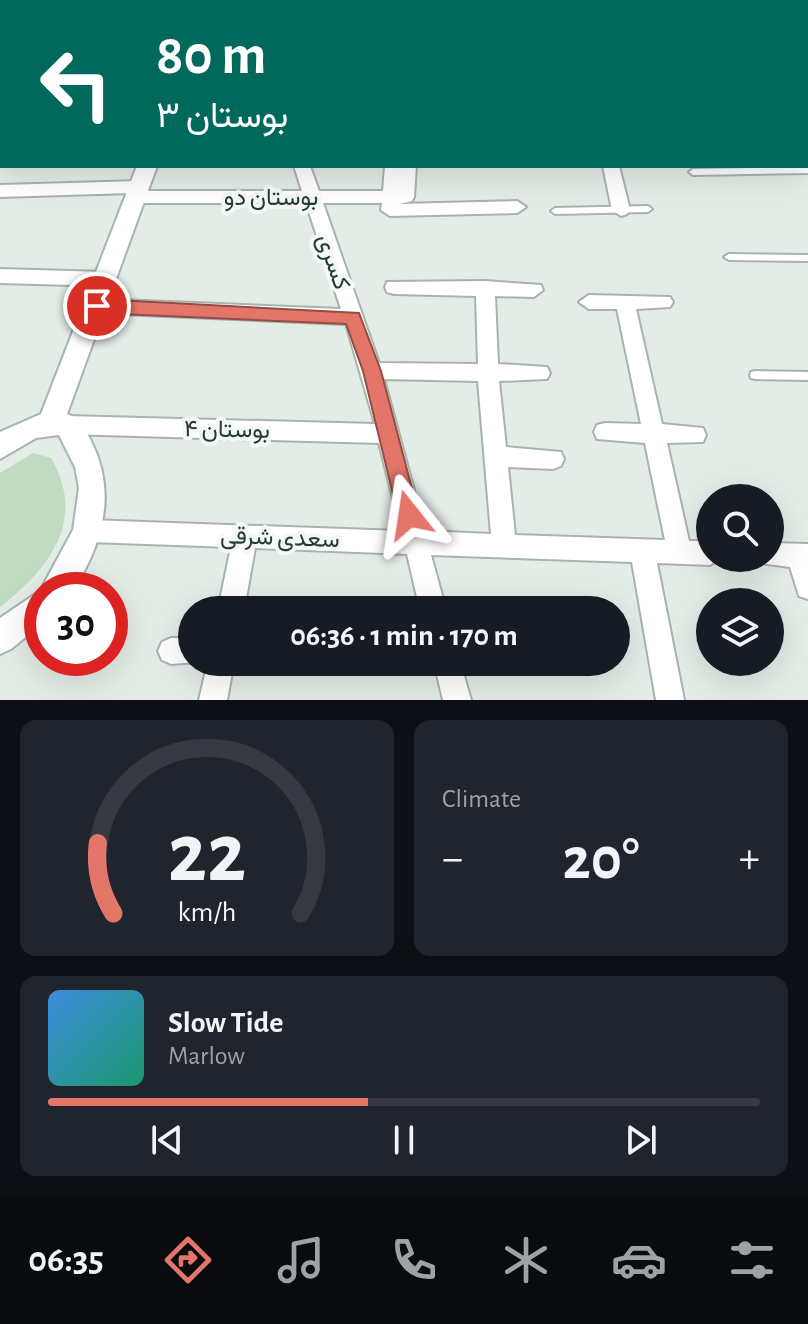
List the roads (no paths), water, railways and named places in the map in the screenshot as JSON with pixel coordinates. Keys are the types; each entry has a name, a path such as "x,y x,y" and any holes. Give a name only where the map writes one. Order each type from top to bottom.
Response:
{"main road":[{"path":"59,424 106,279 141,184"},
{"path":"0,447 29,427 59,424"},
{"path":"59,424 87,456 92,499 89,531 69,572"},
{"path":"0,638 24,619"}],"street":[{"name":"کسری","path":"303,168 372,371 430,596"},
{"path":"393,168 399,197"},
{"path":"407,168 399,197 390,210 517,207"},
{"path":"611,168 621,210"},
{"name":"بوستان دو","path":"0,191 141,184 311,198 399,197"},
{"path":"0,276 106,279"},
{"path":"394,287 534,290"},
{"path":"485,288 488,374 504,545"},
{"path":"589,302 663,302"},
{"path":"625,302 679,551"},
{"path":"97,306 353,317"},
{"path":"372,371 540,373"},
{"name":"بوستان ۴","path":"59,424 387,434"},
{"path":"605,432 695,435"},
{"path":"496,457 553,459"},
{"name":"سعدی شرقی","path":"89,531 696,552"},
{"path":"234,596 245,536"},
{"path":"642,550 670,700"},
{"path":"784,555 804,556 808,587"},
{"path":"213,700 218,676"},
{"path":"451,676 457,700"}],"lane":[{"path":"693,172 808,170"},
{"path":"555,211 648,209"},
{"path":"729,257 808,258"},
{"path":"755,375 808,376"}]}
